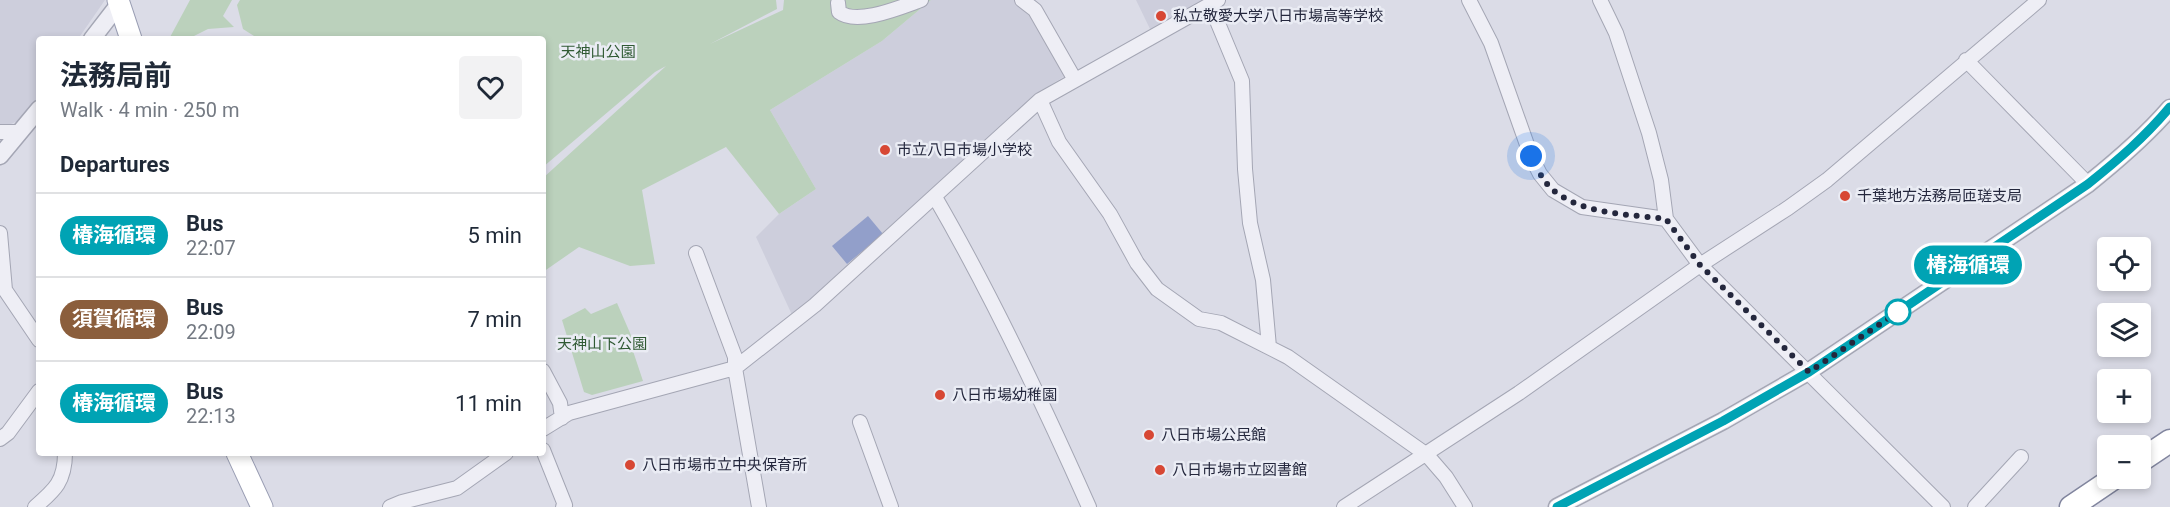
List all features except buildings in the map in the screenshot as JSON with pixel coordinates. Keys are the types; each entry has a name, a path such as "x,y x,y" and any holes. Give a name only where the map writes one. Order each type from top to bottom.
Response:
{"highway":[{"path":"2151,454 2170,441"},
{"path":"2072,507 2098,489"}],"main road":[{"path":"120,1 130,36"},
{"path":"238,456 262,507"}],"street":[{"path":"838,3 839,12 844,16 866,16 921,0"},
{"path":"1022,0 1035,10 1074,80"},
{"path":"1469,0 1491,43 1531,156 1540,174 1553,190 1582,207 1666,219"},
{"path":"1600,0 1616,33 1649,133 1661,180 1666,219 1700,265 1943,507"},
{"path":"1344,507 1427,455 1700,265 1827,180 2039,0"},
{"path":"94,36 120,1"},
{"path":"546,427 569,413 735,368 815,305 1040,100 1214,2 1242,81 1245,169 1250,223 1263,280 1269,347"},
{"path":"1966,60 2088,184"},
{"path":"1040,100 1059,142 1110,214 1137,263 1157,289 1199,320 1221,323 1288,357 1427,455 1446,477 1465,507"},
{"path":"1557,507 1723,421 1809,372 2088,184 2150,132 2170,108"},
{"path":"0,156 36,113"},
{"path":"0,132 18,132"},
{"path":"935,197 994,304 1052,423 1089,507"},
{"path":"0,233 3,294 36,336"},
{"path":"696,253 735,357 759,507"},
{"path":"546,377 560,403 562,418"},
{"path":"0,440 8,433 36,395"},
{"path":"860,422 891,507"},
{"path":"35,507 54,491 63,474 65,456"},
{"path":"398,505 458,488 502,456"},
{"path":"545,456 565,505 563,507"},
{"path":"1975,507 2022,457"}],"shaded area":[{"path":"0,0 105,0 80,36 36,36 36,102 26,117 11,124 0,124"},
{"name":"市立八日市場小学校","path":"931,0 1020,0 1065,76 1036,94 892,229 793,317 756,237 779,214 816,189 770,110 882,41"},
{"name":"私立敬愛大学八日市場高等学校","path":"1136,0 1207,0 1151,31"}],"green space":[{"path":"190,0 232,0 223,16 234,27 208,29 194,36 171,36"},
{"name":"天神山公園","path":"240,0 776,0 777,9 710,44 783,10 784,0 931,0 882,41 770,110 816,189 779,214 726,147 642,190 655,264 630,266 579,247 546,270 546,175 666,66 655,72 546,164 546,36 254,36 243,29 237,5"},
{"name":"天神山下公園","path":"617,303 637,349 633,351 643,381 592,395 584,392 562,320 585,308 591,314"}],"water":[{"path":"868,216 883,234 847,264 832,246"}],"bus line":[{"name":"椿海循環","path":"1557,507 1723,421 1809,372 2088,184 2150,132 2170,107"}],"place":[{"name":"私立敬愛大学八日市場高等学校","path":"1161,16"},
{"name":"市立八日市場小学校","path":"885,150"},
{"name":"千葉地方法務局匝瑳支局","path":"1845,196"},
{"name":"八日市場幼稚園","path":"940,395"},
{"name":"八日市場公民館","path":"1149,435"},
{"name":"八日市場市立中央保育所","path":"630,465"},
{"name":"八日市場市立図書館","path":"1160,470"}],"route":[{"path":"1531,156 1540,174 1553,190 1582,207 1666,219 1700,265 1809,372 1898,312"}]}
